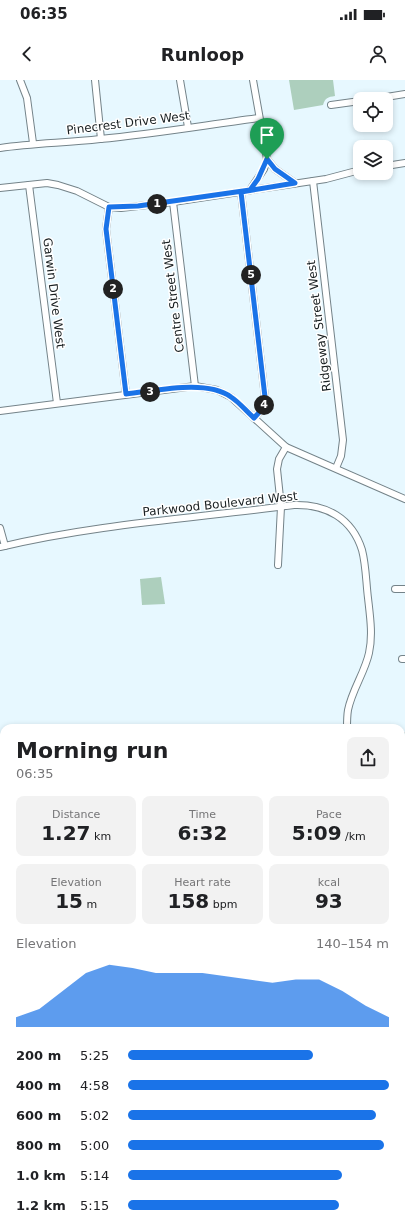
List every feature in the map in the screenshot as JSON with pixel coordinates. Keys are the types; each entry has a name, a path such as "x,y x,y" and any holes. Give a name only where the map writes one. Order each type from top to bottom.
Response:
{"street":[{"path":"20,80 27,98 33,143"},
{"path":"96,80 101,139"},
{"path":"180,80 188,127"},
{"path":"253,80 267,159 275,169 295,183"},
{"path":"393,96 405,94"},
{"path":"331,105 353,102"},
{"name":"Pinecrest Drive West","path":"0,148 33,143 60,143 101,139 259,118"},
{"path":"250,190 258,179 267,159"},
{"path":"393,165 405,163"},
{"path":"0,188 47,183 58,185 109,207 138,206 313,181 342,176 353,172"},
{"name":"Ridgeway Street West","path":"313,181 343,440 341,456 336,468"},
{"name":"Garwin Drive West","path":"29,185 57,403"},
{"path":"241,192 265,397 263,408 254,418"},
{"name":"Centre Street West","path":"173,202 195,386"},
{"path":"109,207 106,229 126,394"},
{"path":"0,410 195,386 217,390 231,396 286,446 405,499"},
{"path":"278,565 280,507 277,469 279,459 286,446"},
{"name":"Parkwood Boulevard West","path":"2,547 46,537 84,531 280,507 307,505 321,507 330,511 350,528 359,542 362,551 370,620 370,647 368,658 348,710 347,724"},
{"path":"0,528 2,547"},
{"path":"395,589 405,589"}],"green space":[{"path":"289,80 333,80 335,96 327,98 323,105 294,110"},
{"path":"161,577 165,604 142,605 140,579"}],"route":[{"path":"267,159 275,169 295,183 241,192 265,397 263,408 254,418 231,396 217,390 195,386 126,394 106,229 109,207 121,208 138,206 250,190 264,169 267,159"}]}
